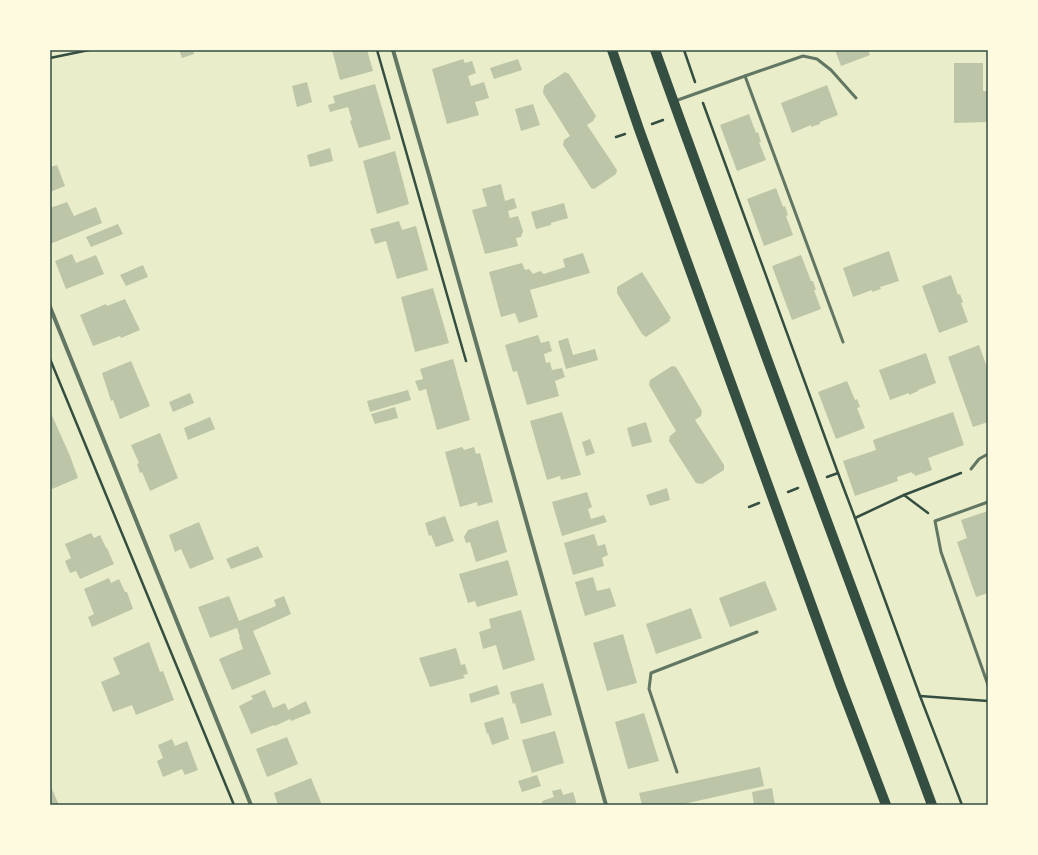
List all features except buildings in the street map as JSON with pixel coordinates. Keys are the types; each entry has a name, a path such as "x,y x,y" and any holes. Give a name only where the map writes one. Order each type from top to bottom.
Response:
{"main road":[{"path":"612,50 639,129 840,684 886,805"},
{"path":"655,50 932,805"}],"street":[{"path":"393,50 432,183 606,805"},
{"path":"50,307 251,805"}],"lane":[{"path":"673,101 803,56 817,59 831,70 856,98"},
{"path":"745,76 843,342"},
{"path":"971,469 979,459 988,454"},
{"path":"988,502 935,521 941,552 988,685"},
{"path":"676,772 649,689 651,673 757,632"}],"path":[{"path":"50,58 89,50"},
{"path":"684,50 920,696 962,805"},
{"path":"616,137 678,114"},
{"path":"50,359 234,805"},
{"path":"855,518 904,495 971,469"},
{"path":"749,507 838,473"},
{"path":"904,495 926,511 935,521"},
{"path":"920,696 988,701"}]}
